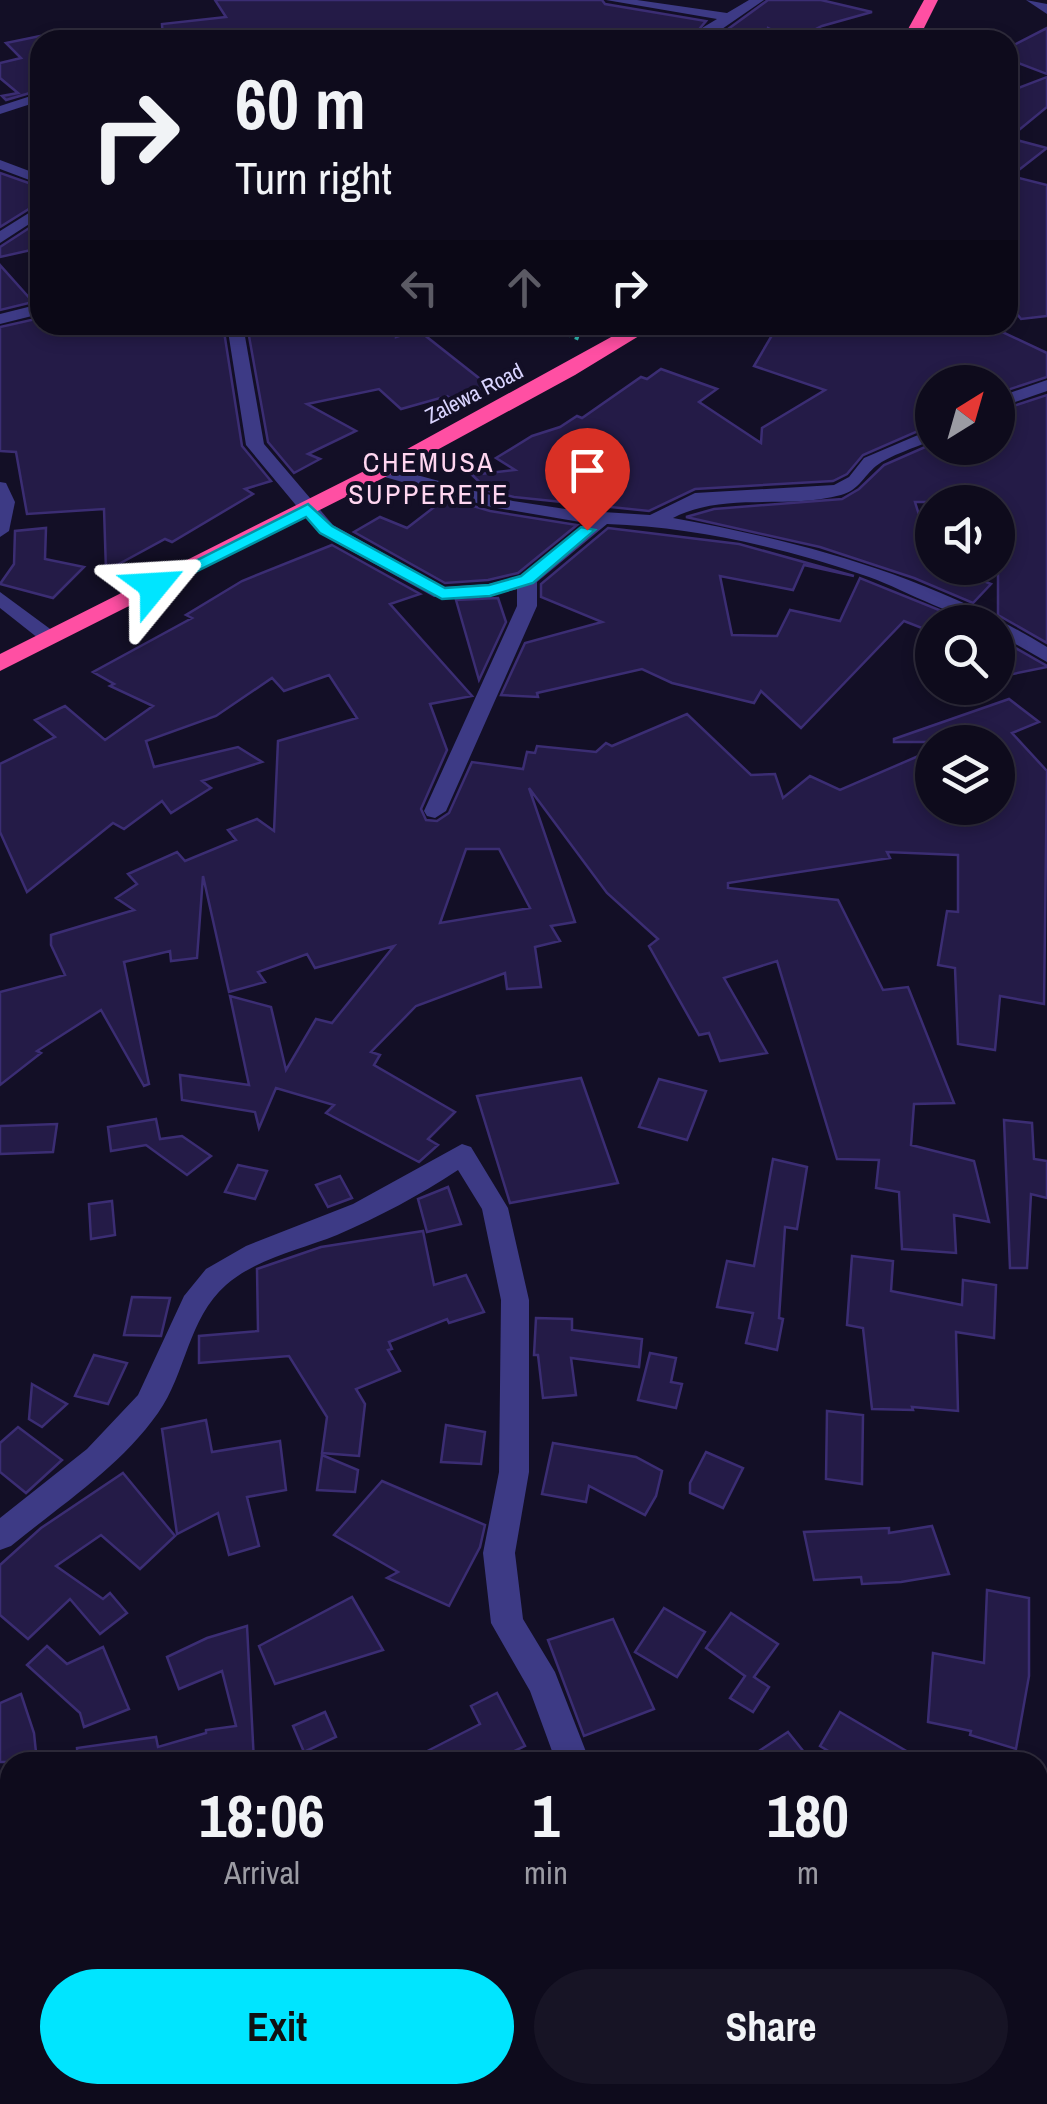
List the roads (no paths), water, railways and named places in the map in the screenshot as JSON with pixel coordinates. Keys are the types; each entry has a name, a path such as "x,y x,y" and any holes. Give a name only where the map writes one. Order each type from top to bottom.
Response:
{"highway":[{"path":"916,30 932,0"},
{"name":"Zalewa Road","path":"0,664 308,510 630,335"}],"street":[{"path":"612,0 728,17"},
{"path":"708,30 758,0"},
{"path":"1032,0 1047,10"},
{"path":"0,110 30,100"},
{"path":"0,164 30,176"},
{"path":"0,238 30,217"},
{"path":"0,318 30,312"},
{"path":"236,335 256,444 289,480 308,510 326,529 442,593 490,590 527,580 602,518"},
{"path":"1015,397 1047,386"},
{"path":"652,521 695,499 839,490 855,481 870,462 915,442"},
{"path":"380,470 428,486 526,509 652,521 849,562 950,605"},
{"path":"0,487 6,502 0,532"},
{"path":"435,811 527,606 527,580"},
{"path":"0,598 50,638"},
{"path":"1015,636 1047,656"},
{"path":"0,1536 122,1436 151,1400 193,1303 213,1279 259,1251 326,1228 420,1183 462,1154 495,1208 515,1300 514,1472 499,1553 508,1624 543,1683 569,1752"}],"district":[{"name":"CHEMUSA SUPPERETE","path":"429,478"}]}
